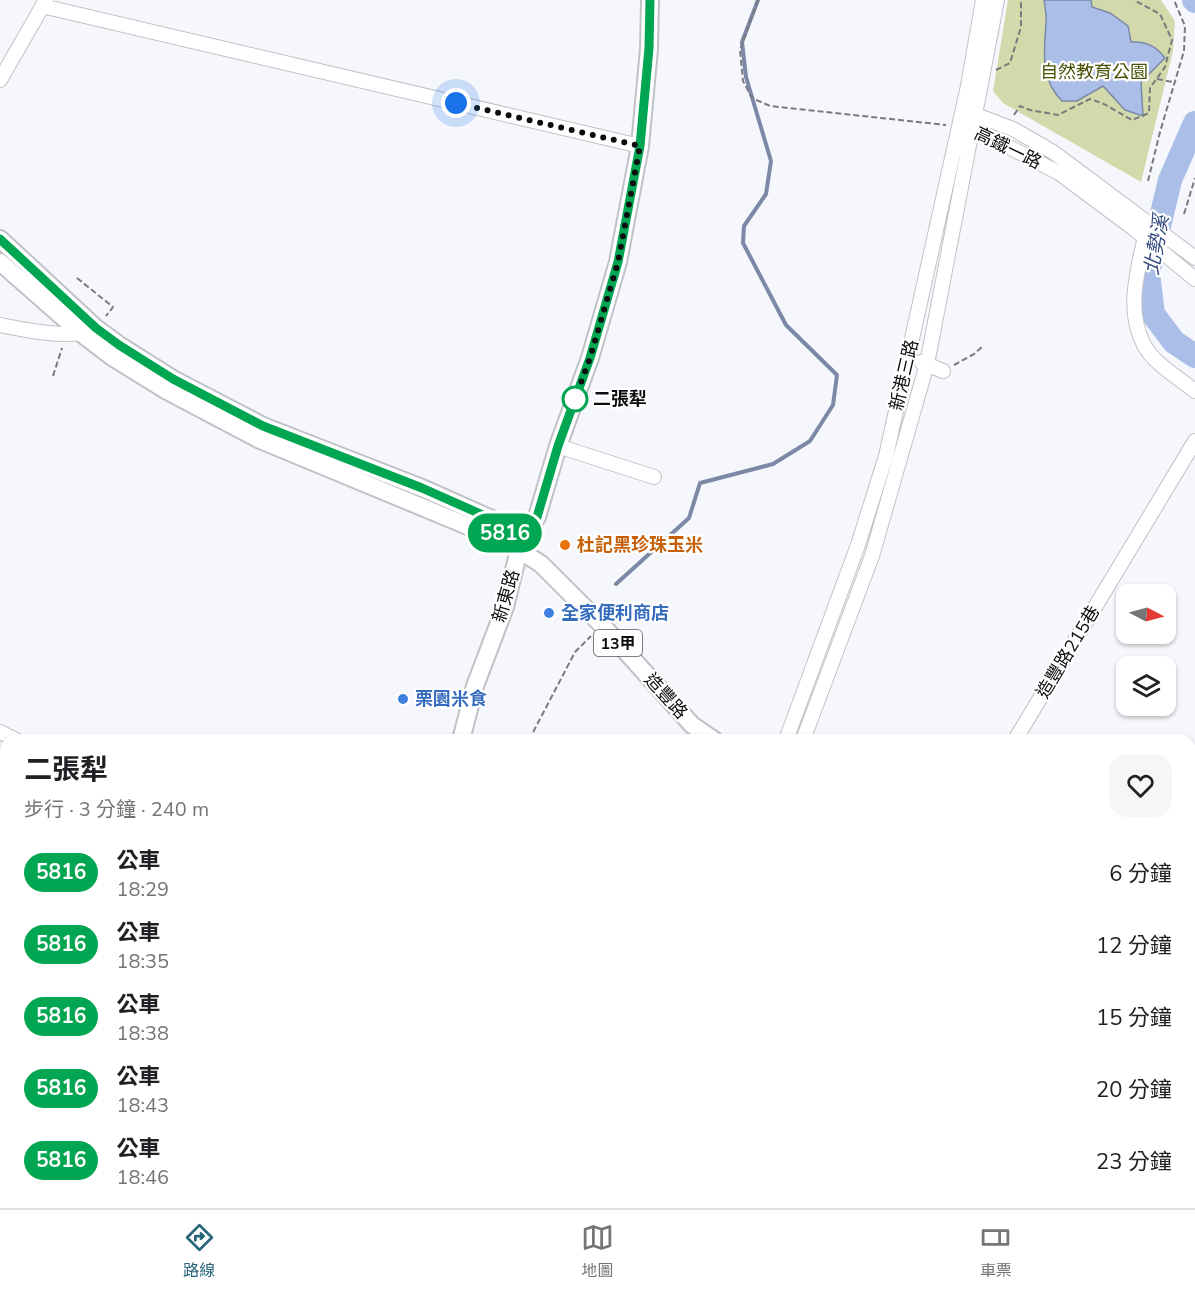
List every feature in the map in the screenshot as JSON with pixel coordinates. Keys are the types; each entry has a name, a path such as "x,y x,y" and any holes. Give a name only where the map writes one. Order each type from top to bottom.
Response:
{"main road":[{"name":"新東路","path":"463,734 476,686 505,607 519,550 537,517 558,446 590,358 618,262 640,146 649,48 650,0"},
{"name":"13甲","path":"0,239 77,325"},
{"name":"13甲","path":"0,262 77,325"},
{"name":"造豐路","path":"77,325 119,345 173,379 263,426 422,488 494,520 519,550 541,564 602,625 692,725 705,734"}],"street":[{"name":"新港三路","path":"788,734 858,545 886,456 969,83 983,0"},
{"name":"新港三路","path":"805,734 872,556 927,364 997,0"},
{"path":"0,80 44,3 640,146"},
{"name":"高鐵一路","path":"959,125 976,115 1013,129 1053,152 1136,221 1145,237 1192,275"},
{"name":"高鐵一路","path":"959,125 1005,145 1059,173 1193,256"},
{"path":"1145,237 1136,279 1134,315 1144,346 1162,366 1195,391"},
{"path":"0,325 29,331 77,325"},
{"path":"908,357 943,371"},
{"name":"造豐路215巷","path":"1019,734 1195,441"},
{"path":"558,446 654,477"}],"path":[{"path":"758,0 740,50 743,81 752,98 770,106 959,125"},
{"path":"991,73 1010,63 1021,27 1021,0"},
{"path":"1014,115 1020,106 1058,115 1090,99 1132,120 1149,113 1150,88 1165,67 1172,40 1160,14 1134,0"},
{"path":"1148,181 1173,82 1184,51 1185,26 1174,0"},
{"path":"1157,79 1173,82"},
{"path":"1184,214 1195,178"},
{"path":"53,376 77,325 113,307 77,278"},
{"path":"943,371 974,354 983,346"},
{"path":"532,734 574,652 602,625"}],"green space":[{"name":"自然教育公園","path":"1008,0 1161,0 1175,21 1173,51 1141,182 1003,103 993,91"}],"water":[{"path":"1044,0 1091,0 1092,7 1110,13 1128,26 1131,42 1146,43 1162,54 1165,58 1141,82 1143,116 1125,110 1103,86 1077,101 1062,101 1055,93 1045,65"}],"waterway":[{"path":"616,584 689,518 700,483 773,464 810,441 833,405 837,375 786,325 743,243 744,226 766,194 771,161 746,77 742,42 758,0"},
{"name":"北勢溪","path":"1195,123 1170,180 1148,273 1153,314 1174,342 1195,356"}],"bus line":[{"name":"5816","path":"0,239 96,328 173,379 263,426 422,488 494,520 519,550 537,517 558,446 590,358 618,262 640,146 649,48 650,0"}],"place":[{"name":"二張犁","path":"575,399"},
{"name":"杜記黑珍珠玉米","path":"565,545"},
{"name":"全家便利商店","path":"549,613"},
{"name":"栗園米食","path":"403,699"}],"route":[{"path":"456,103 640,146 618,262 590,358 574,402 575,399"}]}
